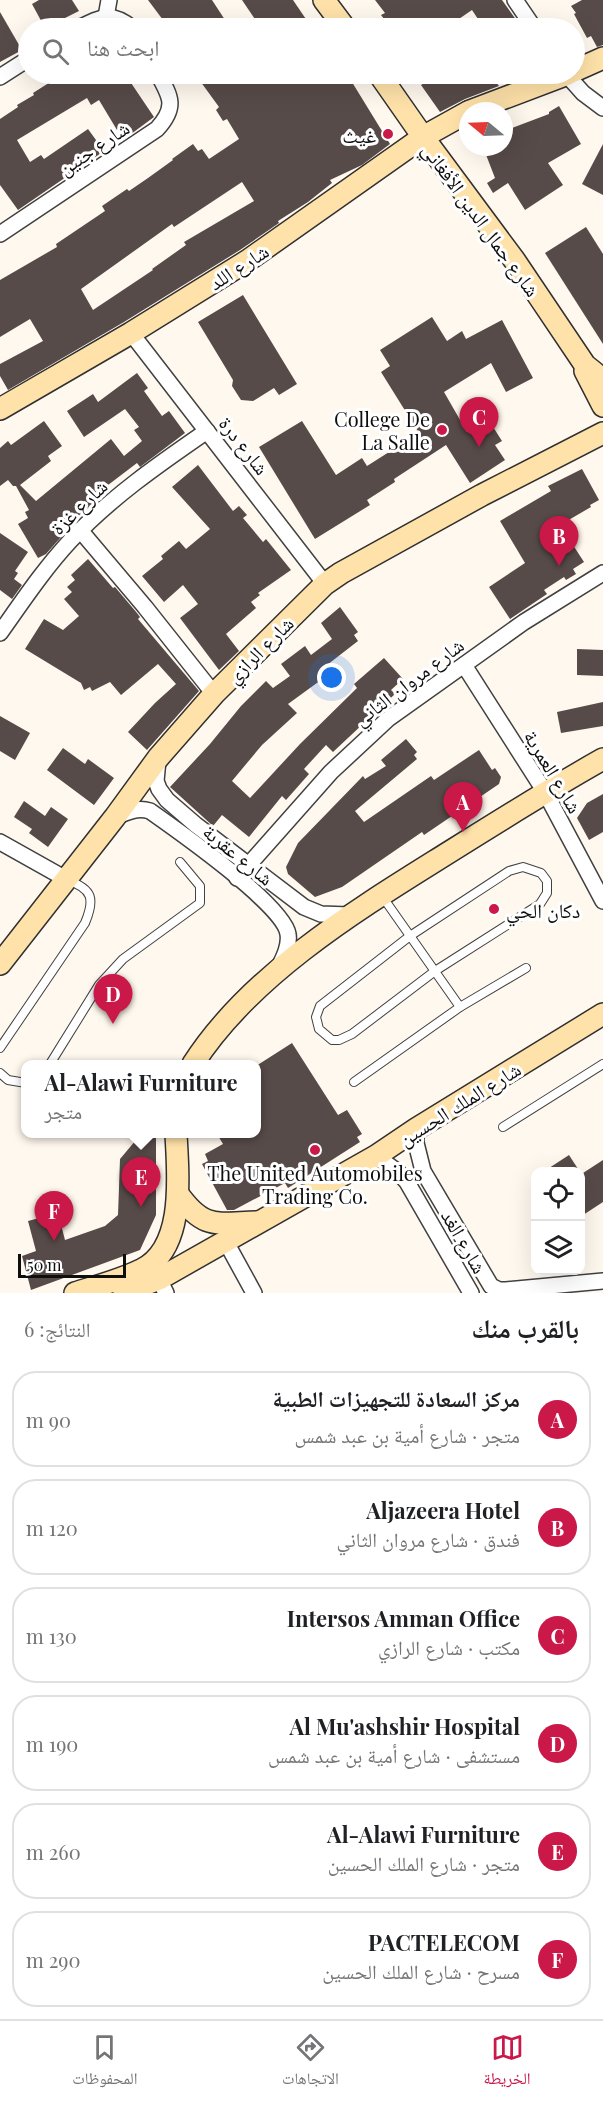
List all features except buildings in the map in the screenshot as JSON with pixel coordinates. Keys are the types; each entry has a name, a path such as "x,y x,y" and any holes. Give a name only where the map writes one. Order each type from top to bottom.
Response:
{"street":[{"path":"109,0 106,17 117,18"},
{"path":"324,0 338,18"},
{"path":"515,0 527,18"},
{"path":"585,66 603,58"},
{"path":"0,77 18,65"},
{"name":"شارع جنين","path":"0,234 157,129 170,111 171,101 163,84"},
{"name":"شارع جمال الدين الأفغاني","path":"386,84 515,261 585,365 596,373 603,383"},
{"name":"شارع اللد","path":"493,102 541,84"},
{"path":"575,84 583,93 603,108"},
{"name":"شارع اللد","path":"0,409 131,333 247,261 423,137 459,116"},
{"name":"شارع درة","path":"131,333 325,584"},
{"name":"شارع جمال الدين الأفغاني","path":"585,365 589,383 603,406"},
{"name":"شارع غزة","path":"0,633 56,557 80,530 149,471 207,431"},
{"name":"شارع الرازي","path":"0,964 158,758 214,694 325,584 482,495 603,433"},
{"path":"80,530 214,694"},
{"name":"شارع مروان الثاني","path":"237,878 331,772 378,728 424,692 524,622 603,573"},
{"name":"شارع العمرية","path":"464,665 545,792 601,895"},
{"name":"شارع عقربة","path":"158,758 156,782 159,789 167,800 196,825 294,901 312,912 331,916 349,915"},
{"path":"197,1060 236,1011 275,974 349,915 545,792 603,759"},
{"name":"شارع عقربة","path":"115,817 129,811 143,809 150,811 272,908 286,926 288,944 275,974"},
{"path":"0,842 66,879"},
{"name":"شارع الملك الحسين","path":"124,1293 163,1286 259,1221 376,1156 416,1128 603,1014"},
{"path":"416,1128 419,1158 429,1185 485,1280 497,1292 603,1281"},
{"path":"75,1293 142,1270 160,1256 171,1232 178,1194 176,1138"},
{"name":"شارع الغد","path":"376,1156 388,1163 407,1182 471,1293"},
{"path":"178,1194 193,1213 208,1222 221,1224 259,1221"},
{"path":"226,1242 254,1293"}],"lane":[{"path":"53,1060 99,985 123,959 201,903 200,886 180,862"},
{"path":"523,867 532,869 541,873 547,881 547,893 540,904 435,971 352,1034 339,1040 333,1040 319,1029 316,1017 320,1006 410,936 509,871 523,867"},
{"path":"0,1048 85,923 92,906 86,888 66,879"},
{"path":"381,894 460,1007"},
{"path":"354,1082 460,1007 526,968"},
{"path":"503,1127 603,1064"},
{"path":"0,1073 8,1080 21,1082"}],"place":[{"name":"غيث","path":"388,134"},
{"name":"College De La Salle","path":"442,430"},
{"name":"Intersos Amman Office","path":"479,447"},
{"name":"Aljazeera Hotel","path":"559,566"},
{"name":"مركز السعادة للتجهيزات الطبية","path":"463,832"},
{"name":"دكان الحي","path":"494,909"},
{"name":"Al Mu'ashshir Hospital","path":"113,1024"},
{"name":"The United Automobiles Trading Co.","path":"315,1150"},
{"name":"Al-Alawi Furniture","path":"141,1207"},
{"name":"PACTELECOM","path":"54,1241"}]}
